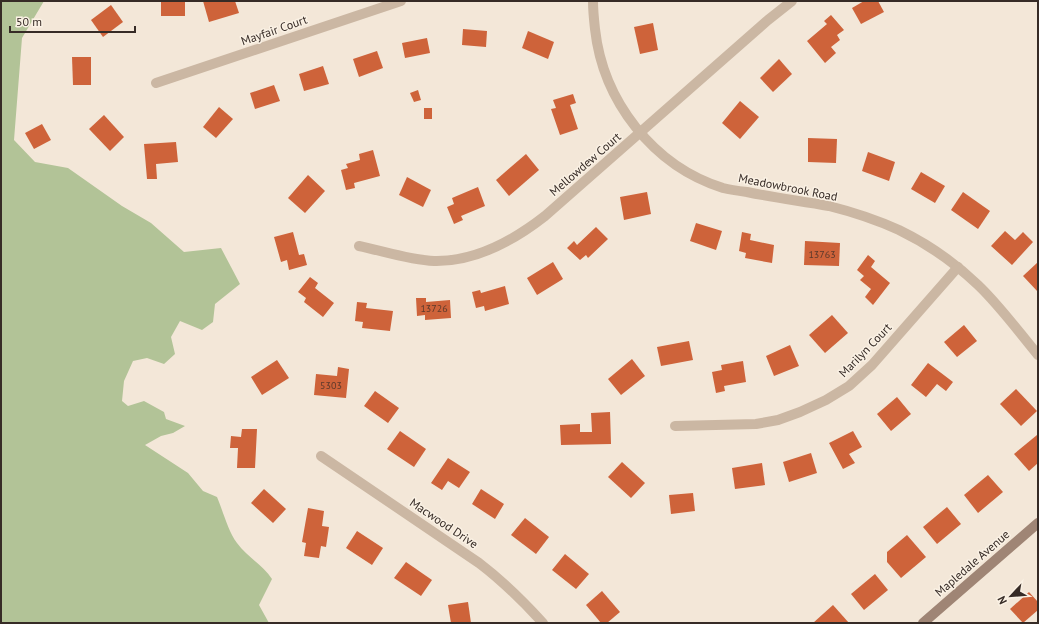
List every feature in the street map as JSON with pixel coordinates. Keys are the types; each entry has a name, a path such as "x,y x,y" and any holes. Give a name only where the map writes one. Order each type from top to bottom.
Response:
{"street":[{"name":"Mayfair Court","path":"156,83 401,1"},
{"name":"Meadowbrook Road","path":"593,1 596,37 601,58 611,86 626,114 640,133 660,153 677,166 700,179 724,188 830,206 868,217 900,231 930,247 958,267 978,286 1038,355"},
{"name":"Mellowdew Court","path":"359,246 434,261 461,258 498,246 526,231 768,20 792,1"},
{"name":"Marilyn Court","path":"675,426 756,424 778,420 826,400 849,386 872,365 958,267"},
{"name":"Macwood Drive","path":"321,456 502,580 519,596 543,623"},
{"name":"Mapledale Avenue","path":"923,623 1038,524"}],"green space":[{"path":"1,1 44,1 22,38 14,140 35,162 68,168 122,206 151,223 184,252 221,248 240,284 215,304 213,322 202,330 180,321 171,337 175,354 164,364 147,358 133,361 124,381 122,401 128,406 144,401 164,412 166,419 185,426 173,433 161,436 145,445 188,473 203,491 217,497 228,527 237,543 245,553 264,569 272,579 259,605 269,623 1,623"}],"building":[{"path":"161,1 185,1 185,16 161,16"},
{"path":"203,1 235,1 239,13 209,22"},
{"path":"864,1 878,1 884,12 861,24 852,8"},
{"path":"111,5 123,22 103,37 91,20"},
{"path":"831,15 844,30 837,35 840,40 831,47 836,53 825,63 807,41 827,24 824,21"},
{"path":"653,23 658,50 640,54 634,27"},
{"path":"463,29 487,31 486,47 462,45"},
{"path":"528,31 554,42 548,59 522,48"},
{"path":"427,38 430,53 405,58 402,43"},
{"path":"377,51 383,68 359,77 353,59"},
{"path":"72,57 91,57 91,85 73,85"},
{"path":"779,59 792,74 773,92 760,78"},
{"path":"323,66 329,84 304,91 299,74"},
{"path":"274,85 280,101 255,109 250,93"},
{"path":"418,90 421,100 414,102 410,93"},
{"path":"573,94 576,103 570,105 578,129 560,135 551,109 556,108 553,100"},
{"path":"740,101 759,117 740,139 722,123"},
{"path":"219,107 233,119 216,138 203,127"},
{"path":"424,108 432,108 432,119 424,119"},
{"path":"104,115 124,137 110,151 89,129"},
{"path":"42,124 51,140 34,149 25,133"},
{"path":"808,138 837,139 836,163 808,162"},
{"path":"176,142 178,162 156,164 157,179 147,179 144,144"},
{"path":"373,150 380,176 354,183 355,188 346,190 341,170 348,168 346,164 360,160 359,154"},
{"path":"868,152 895,162 889,181 862,171"},
{"path":"526,154 539,170 509,196 496,180"},
{"path":"921,172 945,186 935,203 911,189"},
{"path":"308,175 325,191 305,213 288,198"},
{"path":"407,177 431,190 423,207 399,195"},
{"path":"478,187 485,206 461,216 463,220 454,224 447,207 454,204 452,198"},
{"path":"647,192 651,214 624,220 620,197"},
{"path":"963,192 990,211 978,229 951,210"},
{"path":"696,223 722,231 716,250 690,241"},
{"path":"596,227 608,239 588,258 586,255 580,260 567,248 574,241 577,245"},
{"path":"1005,231 1015,240 1023,232 1033,242 1012,265 991,246"},
{"path":"293,232 299,255 304,254 307,265 289,270 287,260 281,262 274,237"},
{"path":"742,232 751,234 750,240 774,245 772,263 745,258 746,253 739,251"},
{"path":"805,241 840,243 839,266 804,265"},
{"path":"868,255 875,261 871,267 890,283 873,305 865,297 871,289 860,280 864,276 857,270"},
{"path":"553,262 563,279 537,295 527,278"},
{"path":"1038,262 1038,292 1023,276"},
{"path":"310,277 318,283 315,288 334,303 323,317 304,302 306,298 298,292"},
{"path":"505,286 509,304 485,311 484,306 476,308 472,292 480,290 481,293"},
{"path":"416,298 426,298 426,302 450,300 451,318 425,320 425,315 417,316"},
{"path":"357,302 367,303 366,308 393,311 390,331 362,328 363,322 355,321"},
{"path":"832,315 848,333 825,353 809,335"},
{"path":"964,325 977,341 957,357 944,342"},
{"path":"689,341 693,360 661,366 657,347"},
{"path":"790,345 799,366 774,376 766,356"},
{"path":"632,359 645,376 621,395 608,379"},
{"path":"277,360 289,378 262,395 251,377"},
{"path":"743,361 746,382 724,386 725,391 716,393 712,372 722,370 721,365"},
{"path":"928,363 953,382 946,391 937,384 926,397 911,385"},
{"path":"338,367 349,369 346,398 314,395 316,374 337,376"},
{"path":"1016,389 1037,411 1021,426 1000,404"},
{"path":"375,391 399,408 388,423 364,406"},
{"path":"897,397 911,414 891,431 877,414"},
{"path":"610,412 611,444 561,445 560,425 580,424 580,432 592,432 591,413"},
{"path":"242,429 257,429 255,468 237,468 238,448 230,448 231,436 241,437"},
{"path":"400,431 426,449 414,467 387,449"},
{"path":"853,431 862,447 849,454 855,463 843,469 829,443"},
{"path":"1037,435 1038,463 1029,471 1014,454"},
{"path":"811,453 817,473 789,482 783,462"},
{"path":"448,458 470,472 459,488 448,481 442,490 431,483"},
{"path":"622,462 645,483 631,498 608,477"},
{"path":"762,463 765,485 735,489 732,468"},
{"path":"988,475 1003,492 978,513 964,495"},
{"path":"264,489 286,509 273,523 251,503"},
{"path":"481,489 504,504 495,519 472,504"},
{"path":"693,493 695,511 671,514 669,495"},
{"path":"947,507 961,524 937,544 923,527"},
{"path":"308,508 324,511 322,526 329,527 326,547 321,546 319,558 304,556 306,543 302,542"},
{"path":"525,518 549,537 536,554 511,535"},
{"path":"357,531 383,548 372,565 346,548"},
{"path":"907,535 926,557 901,578 887,562 887,552"},
{"path":"565,554 589,574 576,589 552,570"},
{"path":"406,562 432,580 421,596 394,578"},
{"path":"875,574 888,590 864,610 851,594"},
{"path":"602,591 620,612 607,623 601,623 586,605"},
{"path":"1029,592 1038,602 1038,610 1023,623 1010,609"},
{"path":"468,602 471,623 451,623 448,605"},
{"path":"833,605 849,623 813,623"}]}
